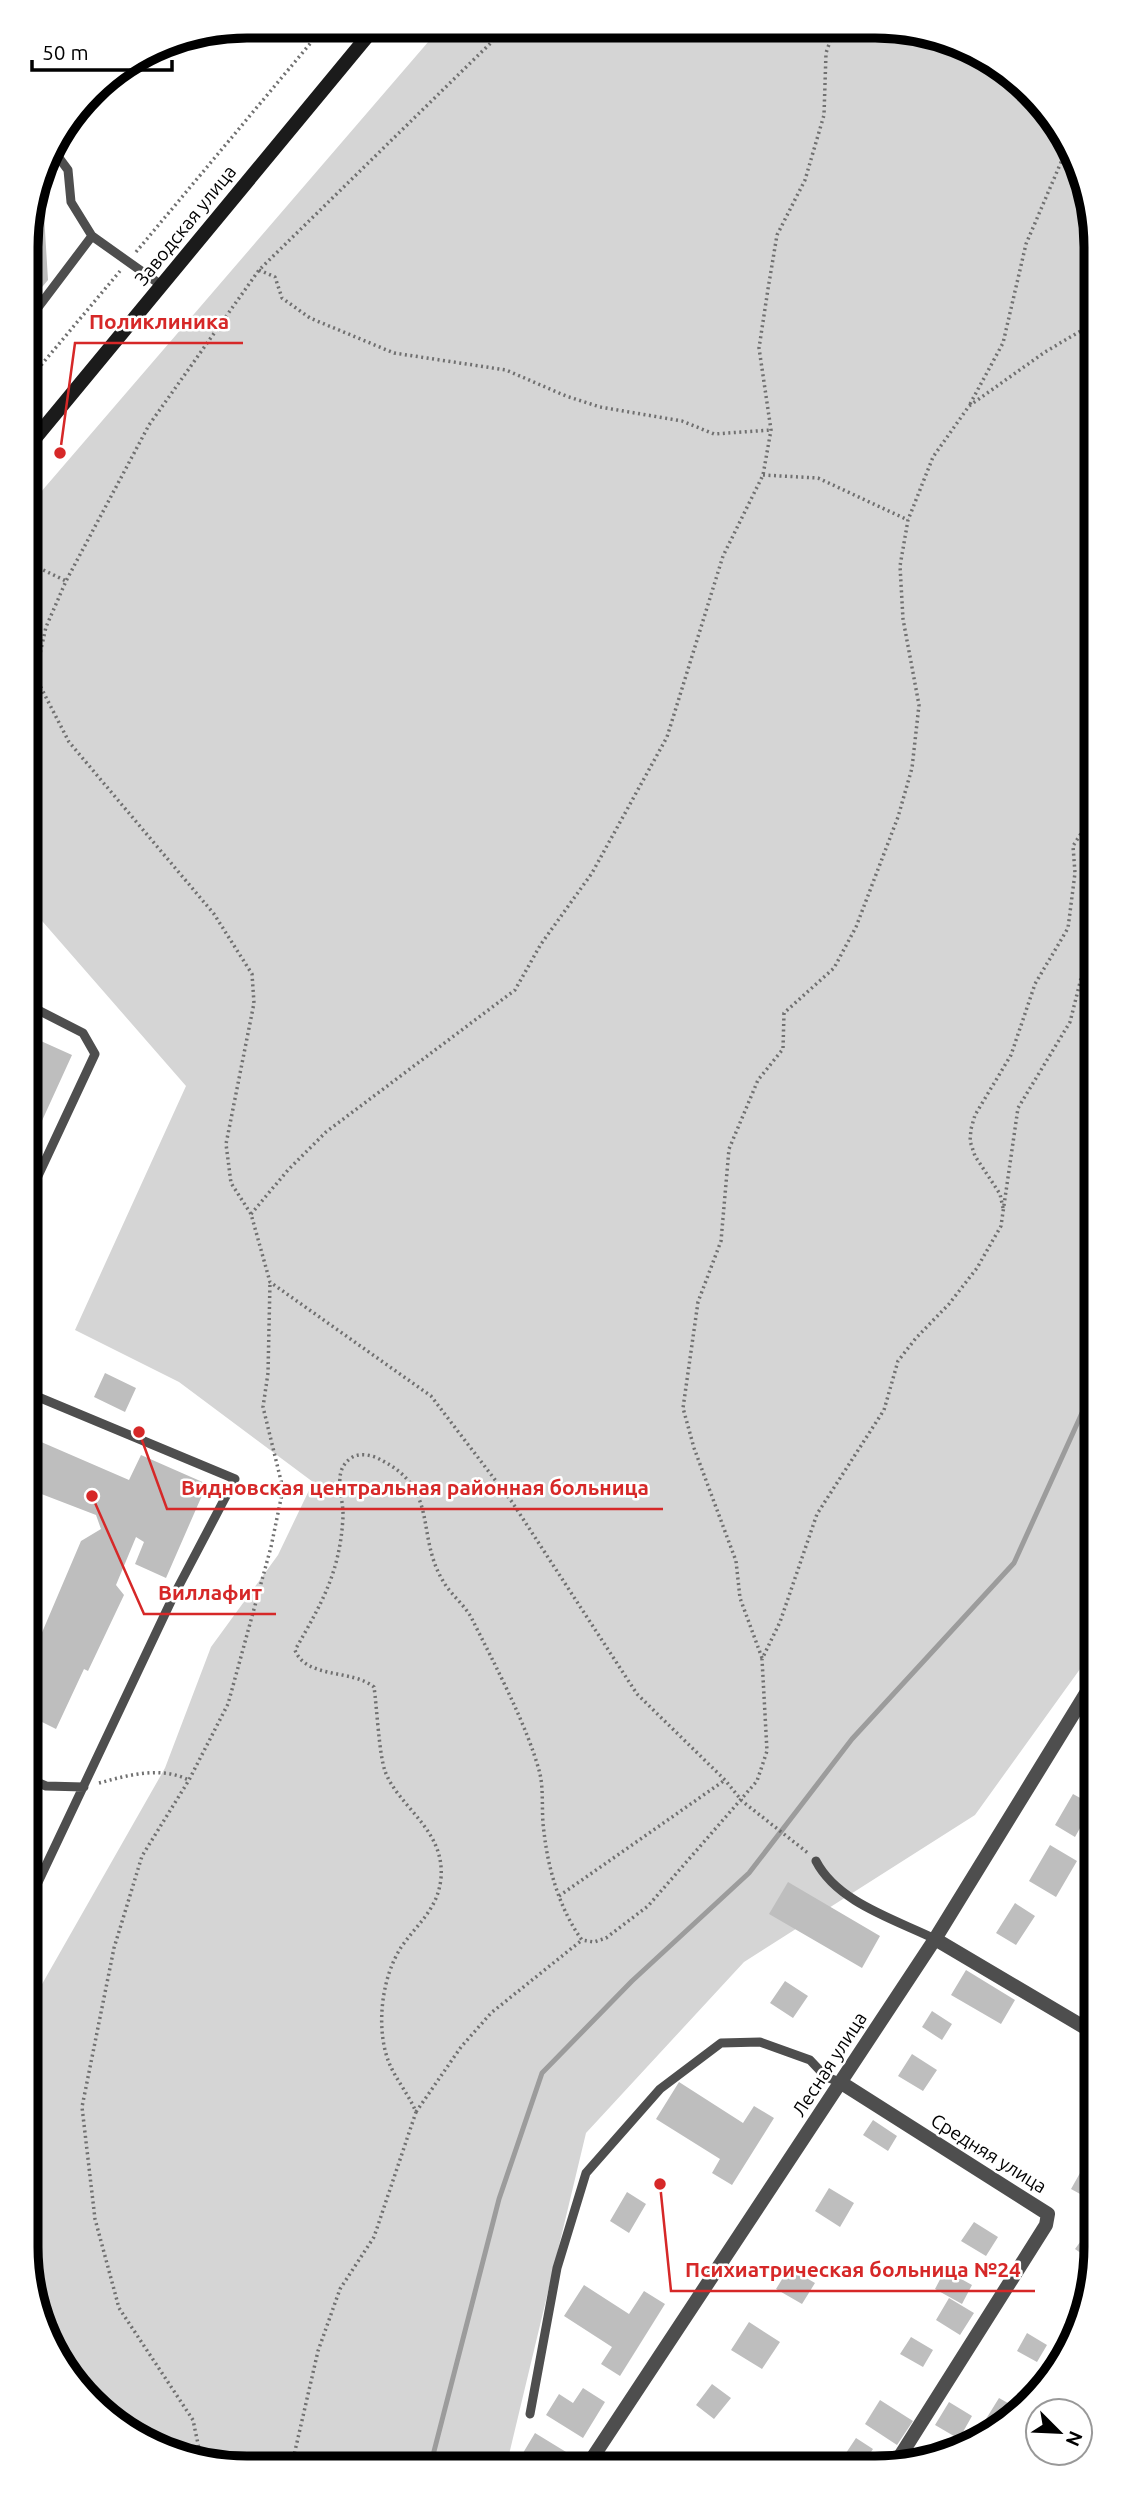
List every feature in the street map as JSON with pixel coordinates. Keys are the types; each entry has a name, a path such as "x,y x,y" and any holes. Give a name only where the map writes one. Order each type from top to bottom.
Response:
{"street":[{"name":"Заводская улица","path":"39,433 365,39"},
{"name":"Лесная улица","path":"594,2456 935,1939 1083,1698"},
{"path":"935,1939 1083,2027"},
{"name":"Средняя улица","path":"840,2082 1048,2214 1046,2225 901,2455"}],"lane":[{"path":"59,158 68,170 71,202 92,236 161,285"},
{"path":"39,306 92,236"},
{"path":"39,1010 83,1032 95,1054 39,1174"},
{"path":"39,1397 234,1479 173,1597 39,1882"},
{"path":"39,1783 46,1786 84,1787"},
{"path":"816,1861 825,1878 841,1892 935,1939"},
{"path":"530,2414 557,2269 586,2173 660,2089 720,2043 760,2042 810,2060 826,2077 840,2082"}],"path":[{"path":"39,368 314,39"},
{"path":"39,658 46,627 66,581 149,425 259,270 495,39"},
{"path":"251,1214 288,1170 326,1132 515,990 541,944 592,873 667,737 723,556 763,475 771,430 759,348 768,289 777,235 805,180 824,115 827,53 831,39"},
{"path":"416,2112 389,2064 382,2031 384,1999 401,1947 434,1907 441,1877 438,1854 425,1826 385,1772 374,1686 366,1680 313,1668 299,1658 295,1650 332,1580 339,1560 344,1514 340,1473 349,1459 357,1455 375,1456 413,1482 443,1580 471,1617 506,1688 540,1774 544,1834 559,1896 570,1924 582,1940 593,1942 606,1938 640,1913 742,1801 757,1781 767,1751 762,1659 740,1598 736,1562 694,1447 683,1408 698,1302 721,1241 729,1149 758,1080 783,1049 785,1013 834,968 856,927 898,817 912,768 919,705 903,619 900,566 908,520 933,457 969,406 1003,343 1026,244 1063,158"},
{"path":"259,270 275,277 282,298 310,318 394,353 506,370 589,403 682,421 714,434 771,430"},
{"path":"969,406 1045,352 1084,328"},
{"path":"763,475 818,478 908,520"},
{"path":"39,568 66,581"},
{"path":"39,684 69,742 214,914 252,974 254,1003 226,1144 230,1183 251,1214 270,1282 268,1373 263,1407 284,1489 228,1704 188,1780 142,1856 114,1948 82,2107 96,2219 119,2308 193,2420 199,2450"},
{"path":"1004,1212 1000,1194 975,1156 970,1141 971,1129 975,1115 1011,1055 1035,984 1068,928 1075,873 1073,846 1084,831"},
{"path":"762,1659 780,1622 817,1514 884,1410 898,1361 916,1338 950,1304 977,1268 1001,1226 1018,1108 1070,1022 1084,968"},
{"path":"270,1282 431,1396 512,1502 637,1694 725,1780 742,1801 799,1843"},
{"path":"84,1787 129,1775 171,1771 188,1780"},
{"path":"559,1896 725,1780"},
{"path":"294,2456 318,2351 340,2289 374,2237 416,2112 461,2047 491,2013 582,1940"}],"shaded area":[{"path":"431,39 874,39 915,43 967,60 1012,90 1048,131 1062,155 1076,193 1084,248 1083,1664 975,1815 744,1962 586,2133 509,2456 234,2456 180,2445 131,2421 100,2395 82,2375 67,2352 54,2327 46,2302 40,2275 39,2248 39,1989 165,1768 211,1647 278,1555 313,1482 179,1382 75,1330 186,1086 39,917 39,494"}],"building":[{"path":"41,214 44,214 48,280 39,291"},
{"path":"39,1040 72,1055 39,1127"},
{"path":"105,1373 136,1388 125,1412 94,1397"},
{"path":"39,1441 129,1480 141,1455 207,1484 166,1578 135,1564 144,1542 136,1537 116,1585 124,1595 88,1671 84,1669 56,1729 39,1720 39,1640 81,1541 101,1529 96,1515 39,1493"},
{"path":"1073,1794 1083,1800 1083,1822 1075,1837 1055,1825"},
{"path":"1050,1845 1077,1861 1056,1897 1029,1881"},
{"path":"788,1882 880,1936 862,1968 769,1914"},
{"path":"1015,1903 1035,1916 1016,1945 996,1933"},
{"path":"966,1970 1015,2000 1001,2024 951,1995"},
{"path":"785,1981 808,1996 793,2018 770,2003"},
{"path":"932,2011 952,2024 942,2040 922,2027"},
{"path":"912,2054 937,2070 923,2091 898,2076"},
{"path":"679,2082 743,2123 754,2106 774,2118 732,2185 712,2173 720,2159 656,2119"},
{"path":"873,2120 897,2136 888,2151 863,2135"},
{"path":"1083,2168 1083,2196 1071,2189"},
{"path":"829,2188 854,2203 840,2227 815,2211"},
{"path":"627,2192 646,2204 629,2233 610,2221"},
{"path":"974,2222 998,2237 986,2256 961,2241"},
{"path":"1083,2238 1083,2255 1075,2249"},
{"path":"789,2268 815,2283 802,2304 776,2289"},
{"path":"945,2270 972,2285 962,2304 935,2289"},
{"path":"584,2285 629,2314 644,2291 665,2304 620,2376 601,2364 612,2347 564,2316"},
{"path":"949,2298 974,2313 960,2335 936,2320"},
{"path":"749,2322 780,2342 762,2369 731,2350"},
{"path":"1027,2333 1047,2345 1037,2362 1017,2351"},
{"path":"911,2337 933,2350 923,2367 900,2354"},
{"path":"712,2384 731,2398 714,2419 696,2405"},
{"path":"583,2388 605,2402 583,2438 546,2415 559,2394 573,2403"},
{"path":"999,2398 1012,2405 991,2421 981,2427"},
{"path":"880,2400 913,2421 897,2445 865,2424"},
{"path":"949,2402 972,2416 959,2439 935,2425"},
{"path":"535,2433 571,2455 570,2456 521,2456"},
{"path":"856,2438 873,2449 868,2456 851,2456 846,2453"}],"waterway":[{"path":"433,2456 499,2199 542,2073 632,1981 749,1873 852,1739 1014,1563 1083,1410"}],"place":[{"name":"Поликлиника","path":"60,453"},
{"name":"Видновская центральная районная больница","path":"139,1432"},
{"name":"Виллафит","path":"92,1496"},
{"name":"Психиатрическая больница №24","path":"660,2184"}]}
